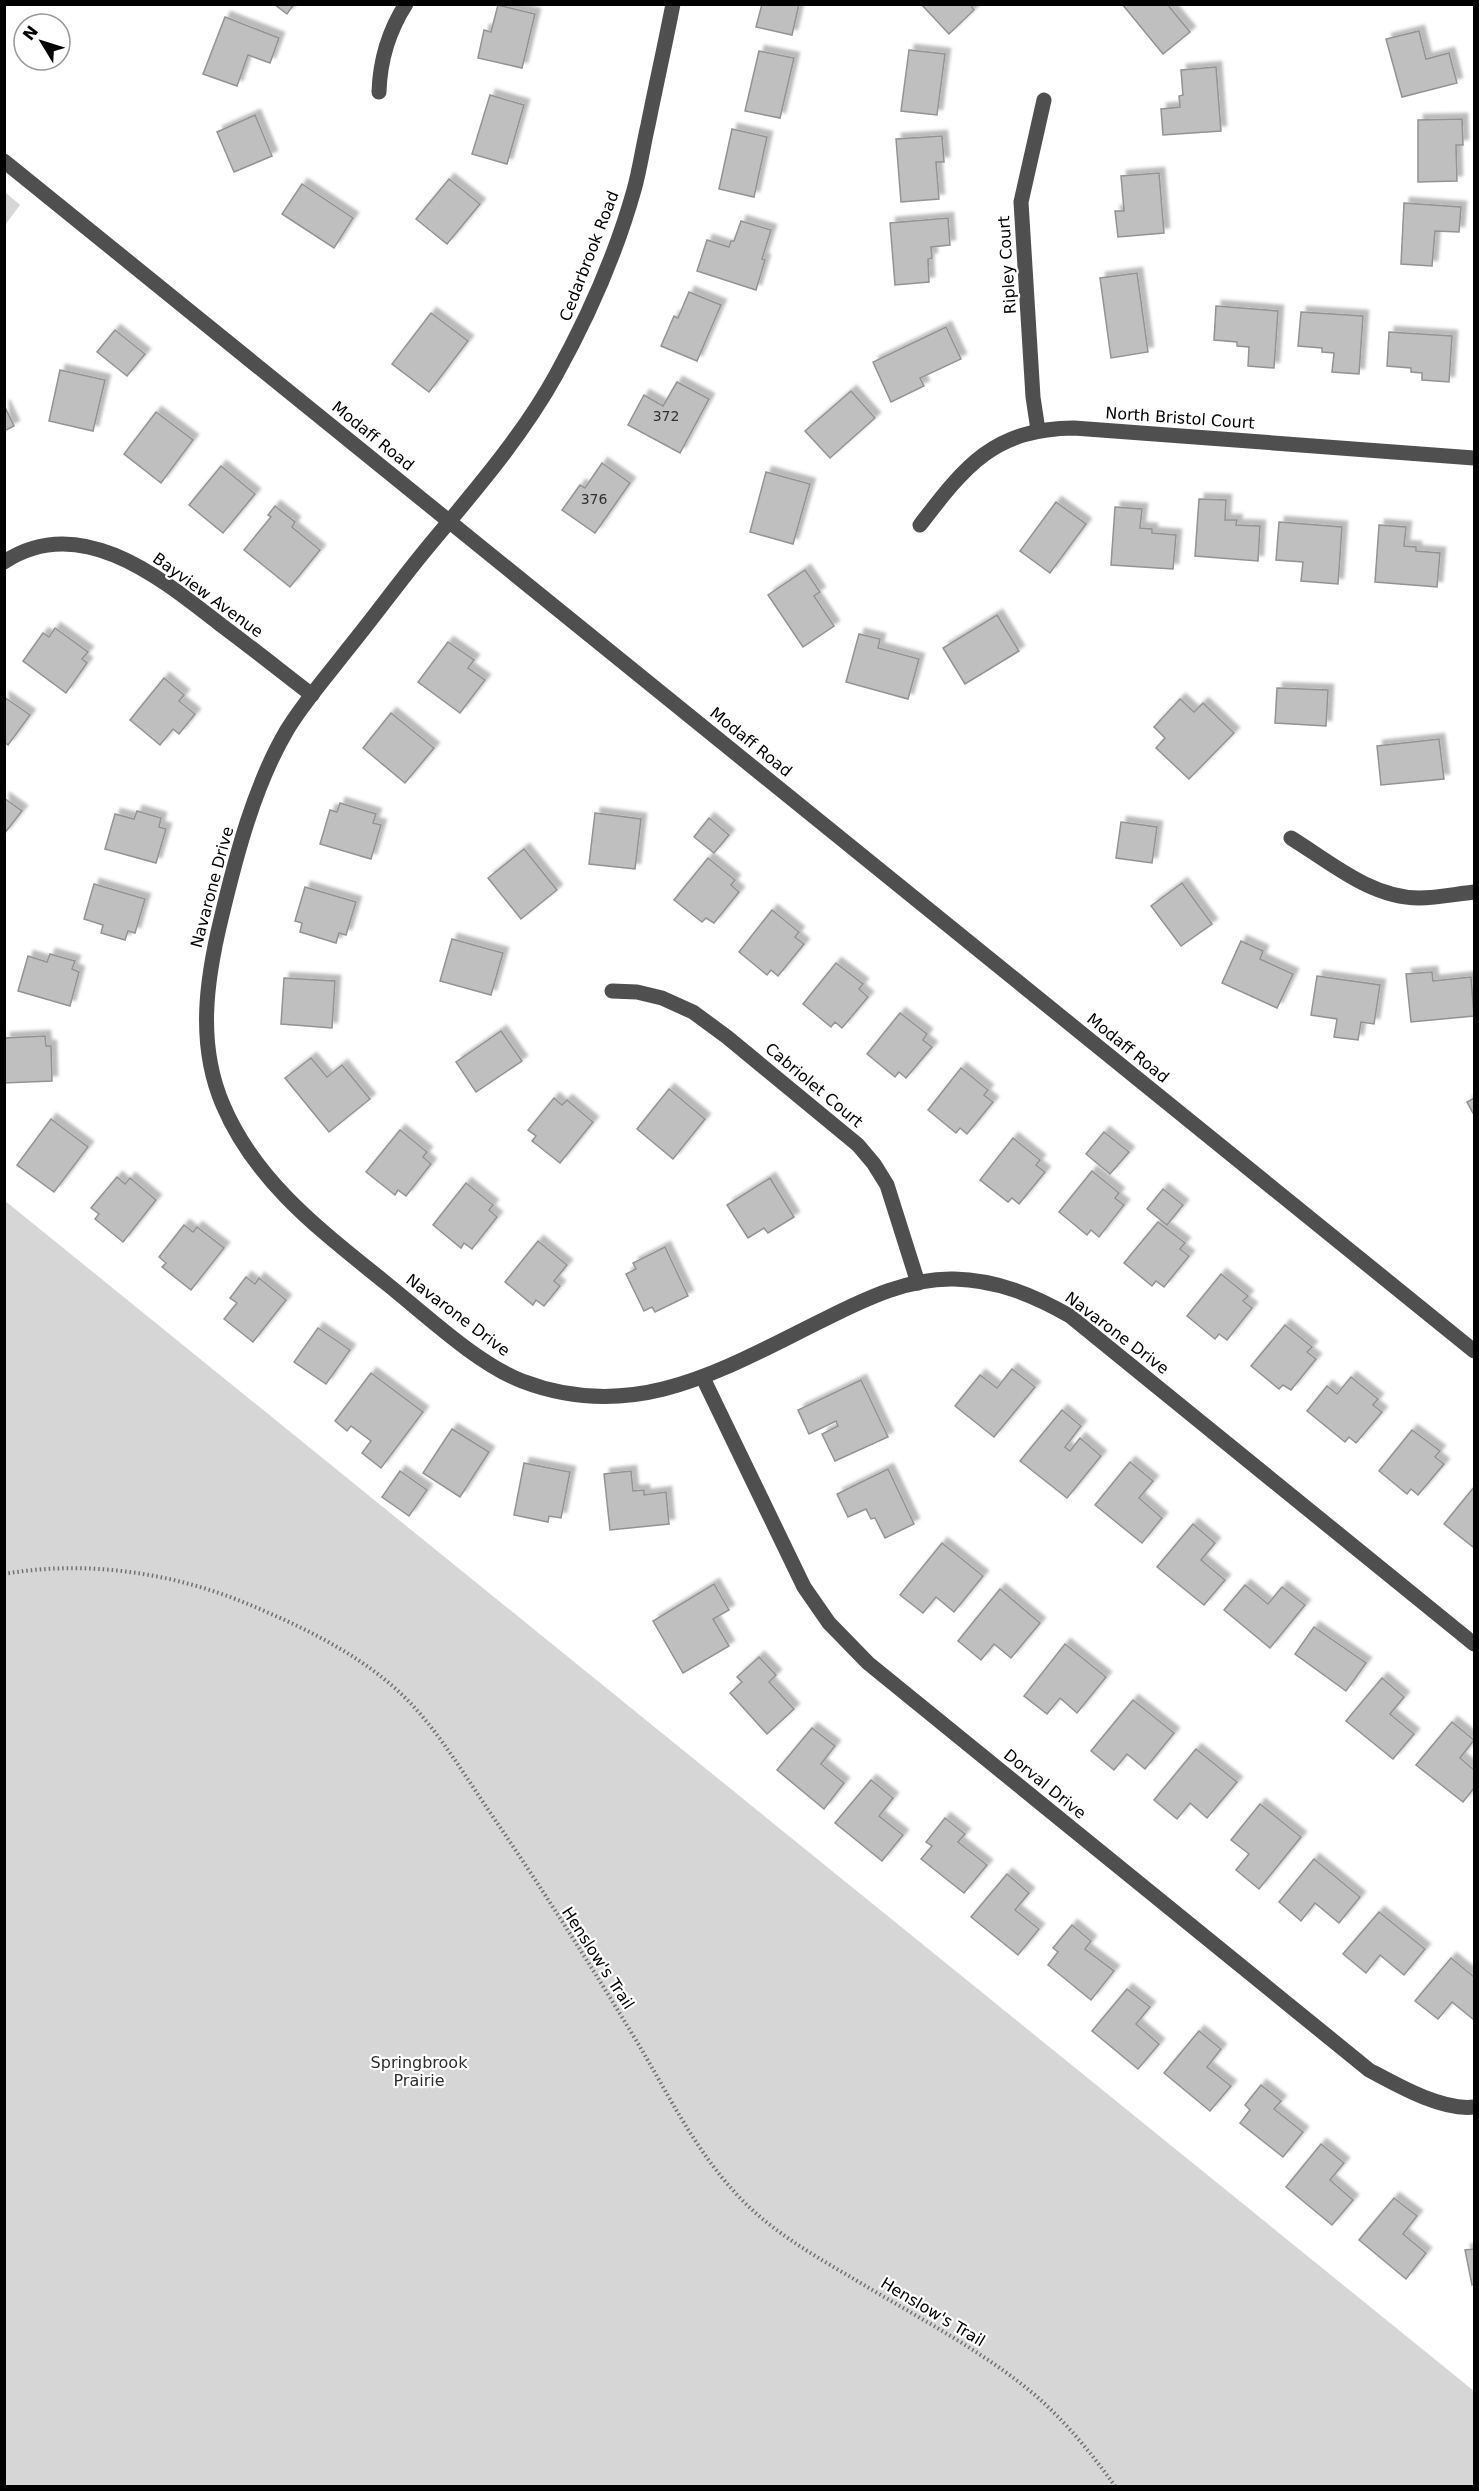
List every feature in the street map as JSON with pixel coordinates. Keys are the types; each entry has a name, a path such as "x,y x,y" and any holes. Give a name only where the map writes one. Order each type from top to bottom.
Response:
{"street":[{"path":"379,92 379,70 384,49 396,19 406,4"},
{"name":"Cedarbrook Road","path":"450,522 526,425 565,359 603,279 634,190 673,4"},
{"name":"Ripley Court","path":"1038,430 1033,397 1021,202 1044,100"},
{"name":"Modaff Road","path":"4,161 1474,1351"},
{"name":"North Bristol Court","path":"920,525 948,489 974,462 998,445 1022,434 1038,430 1074,428 1474,458"},
{"name":"Navarone Drive","path":"450,522 289,726 257,793 225,902 211,961 206,1030 210,1060 216,1089 238,1134 276,1188 311,1222 494,1367 521,1381 567,1395 588,1397 645,1394 703,1378 864,1299 918,1283 950,1279 1008,1287 1037,1298 1070,1316 1474,1644"},
{"name":"Bayview Avenue","path":"4,562 23,552 46,545 69,545 100,550 129,560 176,590 312,695"},
{"path":"1291,838 1361,882 1393,895 1419,898 1474,892"},
{"name":"Cabriolet Court","path":"612,991 637,992 662,998 693,1012 736,1044 858,1145 874,1164 886,1185 918,1283"},
{"name":"Dorval Drive","path":"703,1378 804,1587 829,1623 868,1664 1369,2070 1433,2101 1474,2106"}],"path":[{"name":"Henslow's Trail","path":"4,1574 47,1568 97,1568 152,1575 201,1587 261,1609 317,1636 347,1653 391,1684 434,1730 494,1818 632,2034 690,2135 724,2180 746,2204 792,2241 971,2348 1016,2380 1062,2421 1100,2465 1115,2487"}],"green space":[{"path":"5,192 20,205 5,225"},
{"name":"Springbrook Prairie","path":"4,1200 1474,2391 1474,2486 5,2486"}],"building":[{"path":"274,4 294,4 287,14"},
{"path":"762,4 799,4 792,35 756,27"},
{"path":"921,4 970,4 974,10 949,34"},
{"path":"1122,4 1167,4 1190,32 1163,54"},
{"path":"498,5 535,14 522,68 478,58 484,30 491,32"},
{"path":"225,17 279,38 270,63 248,55 237,86 203,74"},
{"path":"1419,31 1426,59 1449,53 1457,83 1402,97 1386,39"},
{"path":"909,50 945,54 937,115 901,111"},
{"path":"759,51 794,58 780,118 745,111"},
{"path":"1216,67 1221,131 1163,135 1161,109 1180,107 1179,96 1183,95 1181,70"},
{"path":"490,95 524,105 507,164 472,154"},
{"path":"255,115 272,156 234,172 217,132"},
{"path":"1462,119 1463,145 1456,145 1457,181 1418,182 1418,120"},
{"path":"732,129 767,137 754,197 719,189"},
{"path":"942,136 944,162 936,162 939,199 901,202 896,139"},
{"path":"1159,173 1164,233 1118,237 1115,211 1124,211 1121,176"},
{"path":"449,179 480,204 447,244 416,219"},
{"path":"302,184 353,218 334,248 282,214"},
{"path":"1404,203 1461,207 1459,232 1435,231 1432,266 1401,264"},
{"path":"948,218 950,245 931,247 932,258 928,259 929,282 895,285 890,223"},
{"path":"741,221 771,230 756,290 697,271 707,240 729,247 731,241 734,241"},
{"path":"1137,273 1148,352 1111,358 1100,278"},
{"path":"689,292 721,305 697,361 661,346 674,316 678,318"},
{"path":"1216,306 1278,311 1274,368 1248,366 1249,347 1237,346 1237,342 1214,340"},
{"path":"1301,312 1363,316 1359,374 1332,372 1334,353 1322,352 1322,348 1298,346"},
{"path":"431,313 468,341 429,392 392,364"},
{"path":"946,327 961,359 920,378 924,386 891,402 873,362"},
{"path":"115,330 145,354 127,376 97,352"},
{"path":"1389,332 1452,336 1449,382 1422,380 1422,373 1411,372 1411,368 1387,366"},
{"path":"60,370 105,380 93,431 49,421"},
{"path":"677,382 709,399 680,453 628,425 644,395 663,406"},
{"path":"851,391 875,418 830,458 805,431"},
{"path":"4,405 14,426 4,431"},
{"path":"156,412 193,440 161,483 124,454"},
{"path":"602,463 630,483 595,533 562,510 580,485 585,488"},
{"path":"221,466 255,494 223,533 189,505"},
{"path":"766,472 810,484 793,544 750,532"},
{"path":"1199,499 1226,500 1225,520 1237,520 1236,525 1260,526 1258,561 1195,556"},
{"path":"1056,502 1086,524 1050,573 1020,551"},
{"path":"275,506 295,522 292,527 320,550 290,587 244,550 271,517 268,515"},
{"path":"1115,507 1142,509 1140,528 1152,529 1152,533 1176,535 1173,569 1111,565"},
{"path":"1279,522 1342,527 1338,584 1301,581 1303,562 1276,560"},
{"path":"1379,525 1406,527 1404,546 1416,547 1416,551 1440,553 1437,587 1375,582"},
{"path":"805,570 820,592 814,596 834,626 803,647 768,595"},
{"path":"997,615 1019,651 965,684 943,648"},
{"path":"55,628 88,652 82,659 87,663 66,693 23,661 43,633 49,637"},
{"path":"859,634 880,639 878,648 919,659 908,699 846,682"},
{"path":"448,642 474,660 468,668 485,680 460,713 418,682"},
{"path":"164,678 184,695 179,701 195,714 179,734 173,729 160,745 130,720"},
{"path":"1277,688 1328,690 1326,726 1275,723"},
{"path":"4,697 30,715 8,745 4,742"},
{"path":"1180,699 1194,712 1203,703 1234,733 1189,779 1156,748 1165,738 1154,727"},
{"path":"391,713 434,748 405,783 363,748"},
{"path":"1439,739 1444,779 1381,785 1377,746"},
{"path":"4,798 22,811 4,834"},
{"path":"340,803 376,814 373,823 381,825 371,859 320,844 330,810 337,812"},
{"path":"137,811 161,818 159,827 166,829 156,863 105,849 115,814 134,819"},
{"path":"595,813 641,819 635,869 589,864"},
{"path":"709,818 729,835 714,853 694,837"},
{"path":"1121,822 1157,827 1152,863 1116,858"},
{"path":"524,849 557,890 521,919 488,878"},
{"path":"708,858 735,880 731,885 739,892 714,923 706,918 702,922 674,900"},
{"path":"1182,883 1212,924 1181,946 1151,906"},
{"path":"94,884 145,899 135,933 128,931 125,940 101,933 103,925 84,919"},
{"path":"305,887 356,902 346,935 339,933 336,943 300,932 302,923 295,921"},
{"path":"772,910 799,932 795,937 804,944 778,976 771,970 767,975 739,952"},
{"path":"452,939 503,953 491,995 440,981"},
{"path":"1241,941 1263,951 1260,959 1293,974 1277,1008 1222,983"},
{"path":"50,954 75,961 72,969 79,972 70,1006 18,991 28,956 47,962"},
{"path":"836,963 863,984 859,989 868,997 842,1028 835,1022 831,1027 803,1004"},
{"path":"1432,972 1433,981 1471,977 1474,1016 1411,1022 1406,974"},
{"path":"1317,976 1380,985 1374,1024 1361,1022 1358,1040 1334,1037 1337,1019 1311,1015"},
{"path":"284,978 335,981 332,1028 281,1024"},
{"path":"900,1013 927,1034 923,1040 932,1047 906,1078 899,1072 895,1077 867,1054"},
{"path":"501,1031 522,1061 476,1092 456,1062"},
{"path":"45,1036 46,1046 51,1046 52,1081 4,1083 5,1038"},
{"path":"311,1058 327,1077 342,1065 370,1099 329,1132 285,1078"},
{"path":"961,1068 988,1090 984,1095 993,1102 967,1134 960,1128 956,1133 928,1110"},
{"path":"669,1089 705,1119 673,1159 637,1129"},
{"path":"554,1098 562,1105 567,1100 593,1122 560,1163 532,1141 536,1136 528,1130"},
{"path":"1474,1098 1474,1115 1467,1102"},
{"path":"51,1119 88,1147 54,1192 17,1165"},
{"path":"400,1130 427,1152 423,1157 431,1164 406,1196 398,1190 395,1195 366,1172"},
{"path":"1104,1132 1129,1152 1110,1174 1086,1154"},
{"path":"1013,1138 1040,1160 1036,1165 1045,1172 1019,1204 1012,1198 1008,1202 980,1180"},
{"path":"1092,1171 1119,1193 1115,1198 1124,1205 1099,1237 1091,1230 1087,1235 1059,1212"},
{"path":"117,1177 125,1184 130,1178 156,1200 123,1242 95,1219 99,1214 91,1208"},
{"path":"770,1178 794,1217 768,1233 764,1228 748,1238 727,1205"},
{"path":"466,1183 493,1205 489,1210 497,1217 472,1249 464,1243 461,1248 433,1225"},
{"path":"1163,1189 1183,1205 1167,1225 1147,1209"},
{"path":"1158,1222 1185,1243 1180,1249 1189,1256 1164,1287 1156,1281 1152,1286 1124,1263"},
{"path":"184,1225 193,1232 197,1227 224,1248 191,1290 162,1267 166,1263 159,1257"},
{"path":"538,1241 567,1265 554,1281 560,1286 544,1306 536,1300 533,1305 505,1282"},
{"path":"665,1247 688,1296 655,1312 652,1307 644,1311 626,1274 636,1269 633,1263"},
{"path":"1221,1274 1248,1296 1243,1301 1252,1308 1227,1340 1219,1334 1215,1339 1187,1316"},
{"path":"246,1277 255,1284 259,1278 286,1300 253,1342 224,1319 237,1303 230,1298"},
{"path":"1285,1325 1312,1347 1307,1352 1316,1359 1291,1390 1283,1385 1279,1389 1251,1366"},
{"path":"318,1328 350,1350 326,1384 294,1362"},
{"path":"1012,1369 1035,1387 994,1437 955,1406 980,1375 997,1388"},
{"path":"371,1373 423,1412 381,1468 362,1453 371,1441 351,1426 347,1431 335,1421"},
{"path":"1351,1377 1378,1399 1373,1405 1382,1412 1356,1443 1349,1437 1345,1442 1307,1411 1327,1386 1337,1394"},
{"path":"861,1380 888,1437 835,1461 822,1434 838,1426 836,1421 809,1434 798,1410"},
{"path":"1062,1410 1081,1426 1065,1447 1070,1451 1080,1438 1101,1456 1067,1498 1020,1461"},
{"path":"452,1429 489,1452 460,1497 423,1473"},
{"path":"1412,1430 1440,1451 1435,1457 1444,1464 1418,1495 1411,1489 1407,1494 1379,1471"},
{"path":"1130,1462 1153,1481 1139,1498 1162,1518 1142,1543 1095,1505"},
{"path":"524,1463 570,1472 561,1518 549,1516 548,1522 514,1515"},
{"path":"888,1469 914,1524 885,1538 875,1518 871,1519 866,1509 848,1517 837,1494"},
{"path":"400,1471 427,1490 409,1516 382,1497"},
{"path":"631,1471 633,1491 644,1490 644,1495 666,1492 669,1524 610,1530 604,1474"},
{"path":"1474,1487 1474,1544 1473,1547 1444,1524"},
{"path":"1193,1524 1215,1543 1201,1560 1225,1580 1204,1605 1157,1567"},
{"path":"942,1543 983,1576 954,1612 936,1597 923,1613 900,1595"},
{"path":"714,1584 729,1610 713,1619 729,1646 683,1673 653,1621"},
{"path":"1245,1585 1268,1604 1282,1587 1305,1605 1270,1648 1224,1610"},
{"path":"1000,1589 1040,1623 1011,1658 994,1644 981,1660 958,1641"},
{"path":"1314,1627 1366,1663 1346,1691 1295,1654"},
{"path":"1065,1644 1106,1677 1077,1713 1060,1698 1047,1714 1024,1696"},
{"path":"759,1657 776,1675 769,1682 794,1709 767,1734 730,1693 742,1682 737,1677"},
{"path":"1382,1678 1404,1697 1390,1714 1414,1734 1393,1759 1346,1721"},
{"path":"1133,1700 1174,1733 1145,1769 1127,1754 1114,1770 1091,1751"},
{"path":"1452,1722 1474,1740 1460,1758 1474,1770 1474,1788 1463,1802 1416,1765"},
{"path":"812,1728 835,1746 821,1764 844,1783 824,1809 777,1770"},
{"path":"1196,1749 1237,1782 1207,1818 1190,1803 1177,1819 1154,1800"},
{"path":"871,1780 893,1798 879,1816 903,1835 882,1861 835,1823"},
{"path":"1260,1804 1301,1837 1259,1889 1236,1870 1249,1854 1231,1840"},
{"path":"945,1818 965,1834 958,1842 987,1865 964,1893 921,1859 932,1846 926,1842"},
{"path":"1314,1859 1360,1897 1339,1923 1315,1903 1301,1921 1279,1902"},
{"path":"1007,1874 1029,1893 1015,1910 1039,1929 1018,1955 971,1917"},
{"path":"1379,1912 1425,1949 1404,1975 1380,1955 1366,1973 1343,1954"},
{"path":"1072,1925 1091,1941 1085,1949 1114,1971 1091,2000 1048,1965 1058,1952 1053,1948"},
{"path":"1451,1958 1474,1977 1474,2020 1452,2002 1438,2019 1415,2001"},
{"path":"1127,1989 1150,2007 1136,2024 1159,2044 1138,2069 1092,2031"},
{"path":"1199,2031 1221,2049 1207,2067 1231,2086 1210,2111 1164,2073"},
{"path":"1261,2085 1281,2101 1274,2109 1303,2132 1283,2157 1240,2123 1250,2110 1245,2105"},
{"path":"1321,2144 1344,2163 1330,2180 1353,2200 1332,2225 1286,2187"},
{"path":"1394,2198 1417,2216 1403,2234 1426,2253 1406,2279 1359,2240"},
{"path":"1474,2249 1474,2284 1472,2285 1465,2250"}]}
